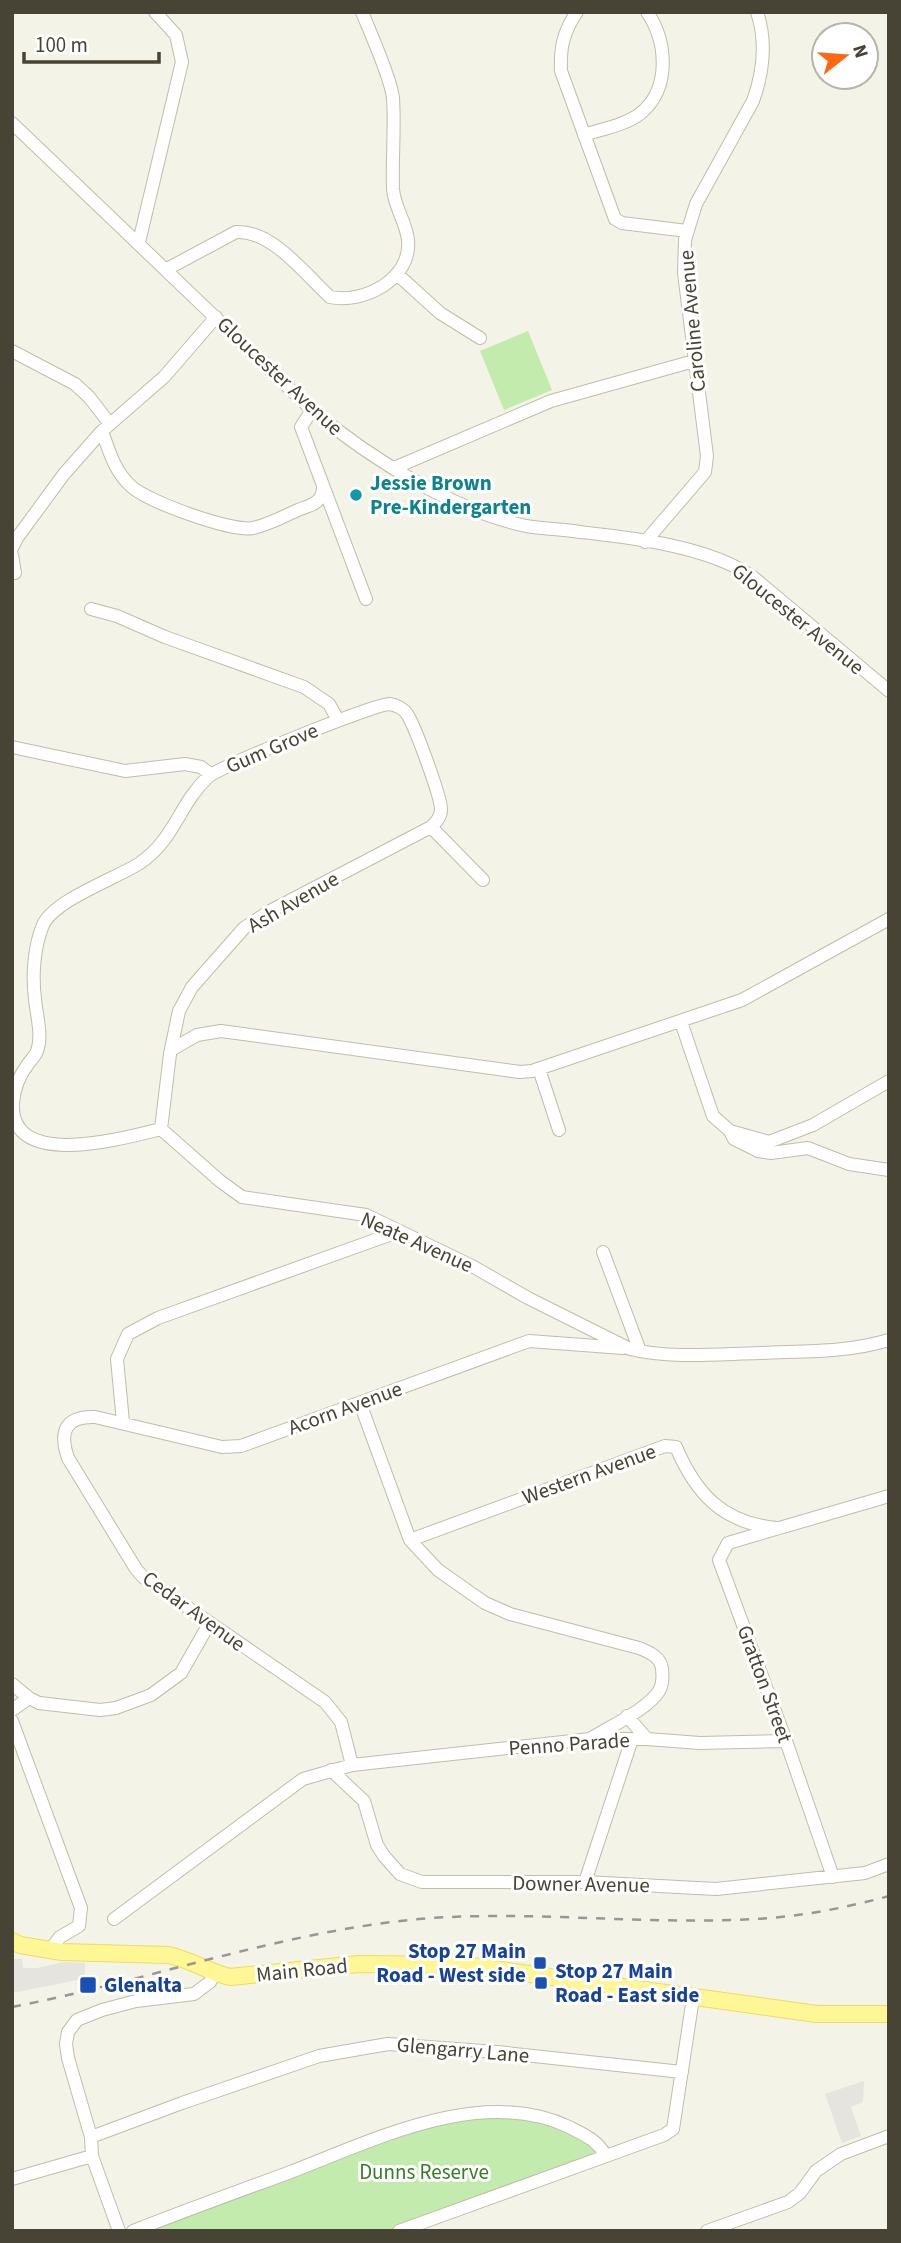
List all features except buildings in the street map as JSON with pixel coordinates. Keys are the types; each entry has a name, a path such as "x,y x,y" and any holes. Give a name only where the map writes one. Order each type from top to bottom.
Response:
{"main road":[{"name":"Main Road","path":"12,1941 50,1950 168,1955 230,1977 359,1964 465,1965 817,2014 888,2018"}],"street":[{"path":"139,243 182,62 176,35 155,12"},
{"path":"577,12 566,28 560,49 561,71 615,219 622,223 687,231"},
{"path":"584,135 632,119 643,112 651,101 663,69 663,54 654,23 646,12"},
{"name":"Caroline Avenue","path":"645,541 705,472 707,456 684,273 687,231 696,204 753,101 758,87 763,61 763,39 757,12"},
{"path":"167,269 236,232 248,231 270,241 330,297 341,299 370,292 386,286 397,274 404,265 408,236 394,195 393,96 368,14"},
{"name":"Gloucester Avenue","path":"12,123 312,410 341,434 394,468 486,515 531,527 645,541 709,555 742,569 889,691"},
{"path":"397,274 440,313 480,338"},
{"path":"12,548 64,474 106,427 163,377 216,317"},
{"path":"12,351 75,384 89,397 106,427 116,470 129,485 156,503 240,529 255,528 316,503 323,494 323,487"},
{"path":"394,468 551,401 694,361"},
{"path":"312,410 302,427 366,599"},
{"path":"12,555 15,573"},
{"path":"91,609 117,616 304,687 329,704 338,720"},
{"name":"Gum Grove","path":"12,747 125,771 185,764 201,767 210,774 338,720 388,704 407,712 441,806 439,818 431,827"},
{"path":"161,1129 105,1143 65,1145 33,1141 19,1129 13,1106 16,1083 37,1051 39,1031 33,979 43,924 70,901 139,863 156,850 173,831 191,796 210,774"},
{"path":"431,827 483,880"},
{"name":"Ash Avenue","path":"161,1129 179,1011 192,987 244,928 270,911 431,827"},
{"path":"171,1051 197,1035 221,1031 520,1072 539,1069 742,1000 889,919"},
{"path":"681,1021 713,1116 730,1131 734,1139 758,1151 771,1153 808,1147 849,1164 889,1170"},
{"path":"539,1069 559,1130"},
{"path":"730,1131 769,1142 813,1125 889,1081"},
{"name":"Neate Avenue","path":"161,1129 242,1197 366,1215 637,1350"},
{"path":"123,1423 117,1359 128,1334 158,1318 400,1231"},
{"path":"603,1252 637,1350"},
{"name":"Acorn Avenue","path":"65,1431 71,1422 82,1416 222,1447 241,1446 529,1341 692,1355 845,1350 889,1340"},
{"path":"360,1403 410,1540 438,1570 485,1603 510,1614 651,1653 661,1664 663,1679 659,1692 645,1705 590,1739"},
{"name":"Cedar Avenue","path":"65,1431 63,1443 68,1458 136,1569 143,1577 209,1624 325,1702 341,1722 352,1765"},
{"name":"Western Avenue","path":"410,1540 665,1446 676,1447 686,1471 707,1499 731,1516 763,1527 780,1528"},
{"name":"Gratton Street","path":"833,1877 719,1560 728,1543 889,1496"},
{"path":"12,1684 39,1703 100,1710 116,1709 151,1695 181,1673 209,1624"},
{"path":"12,1710 29,1698"},
{"path":"627,1716 646,1739"},
{"path":"12,1721 82,1908 79,1926 60,1937 50,1950"},
{"name":"Penno Parade","path":"114,1919 303,1779 331,1770 352,1765 590,1739 700,1743 786,1741"},
{"path":"586,1882 632,1739"},
{"name":"Downer Avenue","path":"331,1770 364,1801 377,1845 400,1874 422,1882 586,1882 716,1889 865,1873 889,1864"},
{"path":"119,2231 92,2156 91,2137 68,2058 68,2032 75,2022 87,2014 136,2001 194,1994 209,1982 214,1973"},
{"path":"399,2231 664,2135 673,2129 693,1998"},
{"name":"Glengarry Lane","path":"91,2137 319,2056 388,2044 497,2052 682,2072"},
{"path":"133,2231 421,2123 498,2111 528,2113 555,2120 588,2136 599,2144 606,2156"},
{"path":"707,2231 788,2202 800,2193 816,2171 841,2154 889,2136"},
{"path":"12,2179 92,2156"}],"green space":[{"path":"528,331 552,390 504,410 480,351"},
{"name":"Dunns Reserve","path":"498,2111 555,2120 606,2156 399,2231 133,2231 421,2123"}],"shaded area":[{"path":"12,1959 22,1959 23,1968 64,1962 85,1963 85,1974 78,1980 12,1993"},
{"path":"864,2081 863,2102 851,2107 861,2136 842,2143 825,2094"}],"railway":[{"path":"12,2007 272,1944 378,1924 471,1916 754,1919 822,1911 889,1896"}],"place":[{"name":"Jessie Brown Pre-Kindergarten","path":"356,495"},
{"name":"Stop 27 Main Road - West side","path":"540,1963"},
{"name":"Stop 27 Main Road - East side","path":"541,1983"},
{"name":"Glenalta","path":"88,1985"}]}
